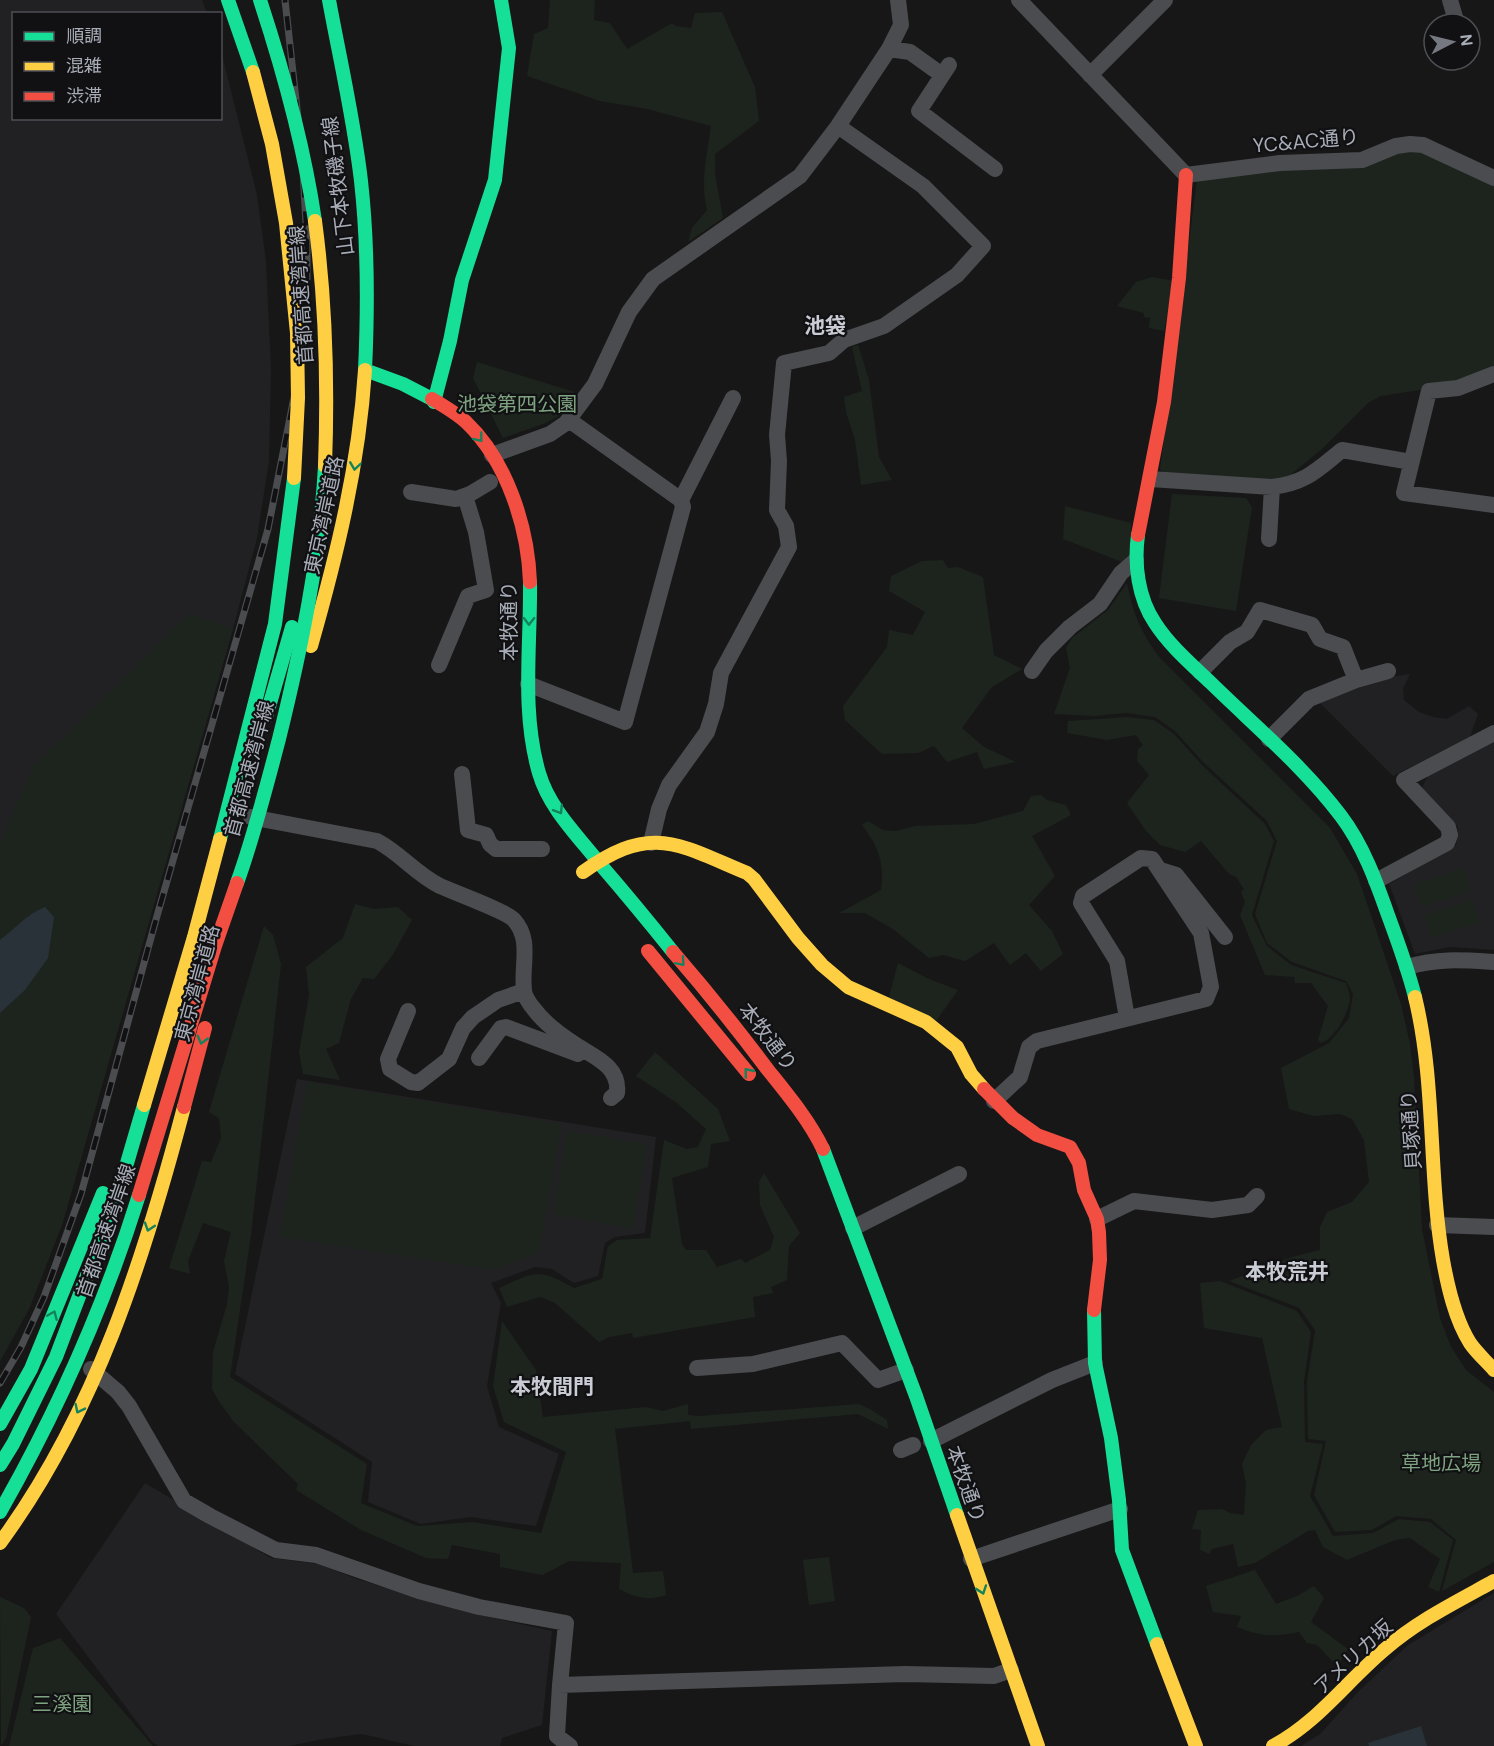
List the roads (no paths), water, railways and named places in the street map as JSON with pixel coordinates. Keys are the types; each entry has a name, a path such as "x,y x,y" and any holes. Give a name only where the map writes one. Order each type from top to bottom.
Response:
{"main road":[{"name":"首都高速湾岸線","path":"0,1458 60,1340 122,1171 222,818 252,704 279,575 288,498 292,428 292,332 286,258 265,136 253,84 226,0"},
{"name":"東京湾岸道路","path":"0,1465 13,1444 74,1316 118,1194 194,937 275,624 294,479 298,398 297,333 286,223 272,144 257,85 226,0"},
{"name":"首都高速湾岸線","path":"0,1512 24,1472 73,1375 96,1319 153,1156 218,939 253,835 290,692 305,621 318,538 326,444 324,302 316,220 307,167 274,41 258,0"},
{"name":"東京湾岸道路","path":"0,1496 80,1350 107,1278 148,1156 263,775 303,614 315,537 321,438 321,298 314,222 305,168 258,0"},
{"name":"山下本牧磯子線","path":"329,0 361,181 368,293 365,369"},
{"path":"434,402 452,332 462,280 495,180 509,48 501,0"},
{"name":"貝塚通り","path":"1186,176 1179,278 1173,308 1164,402 1137,538 1137,577 1154,622 1176,649 1315,784 1343,818 1363,852 1407,967 1416,1000 1427,1070 1437,1225 1447,1280 1458,1317 1470,1343 1494,1370"},
{"name":"東京湾岸道路","path":"0,1543 40,1484 96,1373 127,1297 151,1223 332,574 350,498 363,408 365,369"},
{"name":"本牧通り","path":"365,369 404,383 462,418 492,455 518,508 527,549 530,595 529,721 539,775 561,815 727,1016 816,1134 830,1163 853,1228 894,1376 931,1441 1038,1746"},
{"name":"本牧通り","path":"434,402 456,433"},
{"name":"東京湾岸道路","path":"0,1424 30,1369 43,1339 178,1004 347,441 363,408"},
{"name":"本牧通り","path":"506,518 513,555"},
{"path":"592,883 580,868 615,851 651,843 667,843 747,873 822,965 848,987 926,1022 957,1047 971,1074 1012,1118 1037,1135 1070,1147 1079,1163 1084,1190 1097,1219 1101,1260 1094,1301 1095,1363 1111,1438 1120,1509 1122,1550 1196,1746"},
{"name":"本牧通り","path":"641,943 755,1081"},
{"name":"アメリカ坂","path":"1273,1746 1308,1726 1386,1648 1418,1625 1494,1581"}],"street":[{"path":"492,455 550,434 569,420 595,384 629,312 653,279 800,176 838,126 889,49 901,25 898,0"},
{"path":"1019,0 1186,176"},
{"path":"1090,75 1165,0"},
{"path":"889,49 910,52 945,70 919,111 995,169"},
{"path":"651,843 659,809 669,785 707,732 716,704 721,673 789,547 786,526 777,510 779,461 777,435 784,363 829,354 844,340 884,326 957,275 983,246 924,186 838,126"},
{"name":"YC&AC通り","path":"1186,176 1280,163 1362,160 1396,146 1410,144 1423,145 1494,178"},
{"path":"1494,374 1458,388 1429,391 1404,493 1494,505"},
{"path":"681,500 733,398"},
{"path":"528,684 625,722 683,507 681,500 569,420"},
{"path":"1150,479 1272,487 1309,477 1342,450 1411,462"},
{"path":"411,492 456,499 489,481"},
{"path":"1269,539 1272,487"},
{"path":"439,665 468,596 486,590 476,532 465,496"},
{"path":"1032,671 1046,651 1070,627 1101,604 1121,573 1136,560"},
{"path":"1200,672 1230,642 1247,632 1260,610 1312,625 1320,639 1343,647 1356,680"},
{"path":"1269,739 1309,699 1356,680 1388,671"},
{"path":"1376,881 1447,843 1450,835 1448,827 1404,780 1494,733"},
{"path":"462,774 468,830 486,835 490,844 496,849 542,849"},
{"path":"236,814 377,841 389,847 417,872 438,885 514,918 526,941 524,991 535,1011 576,1046 598,1057 607,1066 618,1084 617,1093 611,1098"},
{"path":"994,1101 1020,1077 1029,1047 1037,1041 1206,999 1212,987 1201,933 1152,859 1141,858 1083,896 1081,903 1117,961 1127,1018"},
{"path":"1159,870 1176,875 1225,937"},
{"path":"1407,967 1428,961 1449,959 1494,962"},
{"path":"408,1011 388,1059 390,1069 411,1082 418,1083 449,1059 464,1028 473,1017 498,1000 524,991"},
{"path":"479,1058 501,1028 506,1027 607,1066"},
{"path":"853,1228 959,1174"},
{"path":"1097,1219 1134,1201 1212,1210 1248,1205 1257,1196"},
{"path":"1437,1225 1494,1227"},
{"path":"43,1339 96,1373 118,1392 129,1406 184,1501 276,1550 316,1555 419,1591 479,1607 567,1623 557,1737 570,1746"},
{"path":"697,1368 753,1364 842,1343 878,1380 894,1376"},
{"path":"931,1441 1052,1380 1095,1363"},
{"path":"971,1559 1120,1509"},
{"path":"560,1685 905,1674 994,1676 1011,1670"}],"railway":[{"path":"0,1383 21,1347 44,1297 81,1194 155,923 268,529 300,367 307,278 302,154 285,0"}],"district":[{"name":"池袋","path":"825,326"},
{"name":"本牧荒井","path":"1287,1272"},
{"name":"本牧間門","path":"552,1387"}],"park label":[{"name":"池袋第四公園","path":"517,404"},
{"name":"草地広場","path":"1441,1463"},
{"name":"三溪園","path":"62,1704"}]}
